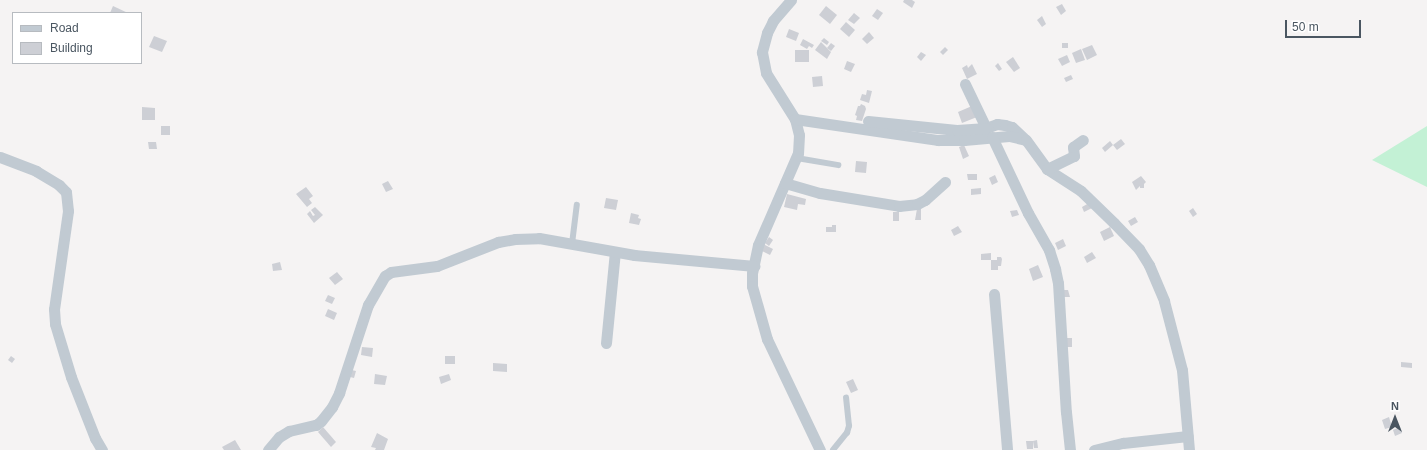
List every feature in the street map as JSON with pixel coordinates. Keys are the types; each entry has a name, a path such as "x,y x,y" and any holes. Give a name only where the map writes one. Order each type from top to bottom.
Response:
{"street":[{"path":"791,0 773,21 767,34 762,52 766,73 795,119 799,135 797,158 764,230 754,266 752,286 763,330 820,450"},
{"path":"965,84 1028,213 1049,250 1055,269 1058,284 1066,412 1070,450"},
{"path":"795,119 938,140 964,140 989,132"},
{"path":"868,121 989,132 1026,140 1047,169 1082,191 1139,249 1149,265 1164,301 1182,370 1189,450"},
{"path":"1047,169 1074,156 1073,147 1083,140"},
{"path":"0,157 36,171 59,185 66,192 68,211 54,309 55,324 71,377 95,438 102,450"},
{"path":"785,183 820,193 899,206 917,204 925,200 945,182"},
{"path":"268,450 279,437 289,432 316,425 332,408 339,394 368,305 385,276 391,272 437,266 455,260 483,247 515,239 539,238 572,245 664,259 754,266"},
{"path":"606,343 615,252"},
{"path":"994,294 1007,450"},
{"path":"1094,450 1123,443 1188,436"}],"lane":[{"path":"797,158 838,165"},
{"path":"572,245 577,205"},
{"path":"833,450 847,433 849,426 846,398"}],"green space":[{"path":"1427,126 1427,187 1372,160"}],"building":[{"path":"904,0 912,0 915,2 912,8 903,2"},
{"path":"1062,4 1066,11 1061,15 1056,7"},
{"path":"113,6 126,12 110,12"},
{"path":"826,6 837,15 830,24 819,15"},
{"path":"877,9 883,13 878,20 872,16"},
{"path":"854,13 860,18 854,24 848,20"},
{"path":"1042,16 1046,24 1042,27 1037,20"},
{"path":"846,22 855,30 849,37 840,29"},
{"path":"789,29 799,33 796,41 786,37"},
{"path":"869,32 874,38 867,44 862,39"},
{"path":"154,36 167,41 162,52 149,47"},
{"path":"824,38 829,42 827,45 821,41"},
{"path":"803,39 814,45 812,48 809,46 807,49 800,45"},
{"path":"821,42 831,52 827,59 815,50"},
{"path":"831,43 835,46 831,51 827,48"},
{"path":"1062,43 1068,43 1068,48 1062,48"},
{"path":"1092,45 1097,55 1087,60 1082,49"},
{"path":"945,47 948,50 943,55 940,52"},
{"path":"1081,49 1085,60 1076,63 1072,53"},
{"path":"795,50 809,50 809,62 795,62"},
{"path":"921,52 926,55 921,61 917,57"},
{"path":"1067,55 1070,62 1062,66 1058,59"},
{"path":"1013,57 1020,68 1014,72 1006,62"},
{"path":"847,61 855,64 851,72 844,69"},
{"path":"998,63 1002,69 999,71 995,66"},
{"path":"972,64 977,74 967,79 962,68 967,65 968,68"},
{"path":"1071,75 1073,79 1066,82 1064,78"},
{"path":"822,76 823,86 813,87 812,77"},
{"path":"867,90 872,91 869,103 860,100 862,94 866,95"},
{"path":"861,104 865,106 866,109 862,121 856,120 857,116 855,115 858,106"},
{"path":"972,106 977,117 962,123 958,112"},
{"path":"142,107 155,108 155,120 142,120"},
{"path":"161,126 170,126 170,135 161,135"},
{"path":"1121,139 1125,144 1117,150 1113,145"},
{"path":"1110,141 1113,145 1105,152 1102,148"},
{"path":"148,142 156,142 157,149 149,149"},
{"path":"964,145 969,156 963,159 959,147"},
{"path":"856,161 867,162 866,173 855,172"},
{"path":"967,174 977,174 977,180 968,180"},
{"path":"995,175 998,182 992,185 989,178"},
{"path":"1141,176 1146,182 1144,184 1144,188 1140,188 1140,186 1136,190 1132,182"},
{"path":"388,181 393,189 386,192 382,184"},
{"path":"306,187 313,196 309,199 312,203 307,207 296,194"},
{"path":"981,188 981,194 971,195 971,189"},
{"path":"787,194 806,199 805,205 798,204 797,210 784,207"},
{"path":"606,198 618,200 616,210 604,208"},
{"path":"1089,203 1092,208 1084,212 1082,207"},
{"path":"315,207 323,215 314,223 307,214 310,211 313,216 315,215 311,210"},
{"path":"1193,208 1197,214 1193,217 1189,211"},
{"path":"917,209 921,209 921,220 915,220"},
{"path":"1017,210 1019,215 1012,217 1010,211"},
{"path":"893,212 899,212 899,221 893,221"},
{"path":"631,213 639,215 638,218 641,219 639,225 629,223"},
{"path":"1135,217 1138,222 1131,226 1128,221"},
{"path":"832,225 836,225 836,232 826,232 826,227 832,227"},
{"path":"958,226 962,232 954,236 951,230"},
{"path":"1110,227 1114,236 1104,241 1100,232"},
{"path":"769,237 773,240 769,246 765,243"},
{"path":"1063,239 1066,246 1058,250 1055,243"},
{"path":"763,244 773,249 770,255 760,250"},
{"path":"1092,252 1096,258 1087,263 1084,257"},
{"path":"991,253 991,260 981,260 981,254"},
{"path":"997,257 1001,257 1002,259 1001,266 998,266 998,270 991,270 991,260 997,260"},
{"path":"280,262 282,270 273,271 272,264"},
{"path":"1038,265 1043,277 1033,281 1029,269"},
{"path":"337,272 343,279 335,285 329,278"},
{"path":"1064,290 1068,290 1070,297 1062,297"},
{"path":"328,295 335,298 332,304 325,301"},
{"path":"328,309 337,313 334,320 325,316"},
{"path":"1067,338 1072,338 1072,347 1067,347"},
{"path":"362,347 373,348 372,357 361,355"},
{"path":"11,356 15,359 12,363 8,360"},
{"path":"445,356 455,356 455,364 445,364"},
{"path":"1401,362 1412,363 1412,368 1401,367"},
{"path":"493,363 507,364 507,372 493,371"},
{"path":"347,369 356,371 354,378 346,376"},
{"path":"375,374 387,376 385,385 374,384"},
{"path":"449,374 451,380 441,384 439,377"},
{"path":"853,379 858,390 851,393 846,382"},
{"path":"1389,417 1392,427 1385,429 1382,420"},
{"path":"323,427 336,442 331,447 318,432"},
{"path":"1400,427 1402,433 1395,436 1393,430"},
{"path":"377,433 388,439 384,450 375,450 376,448 371,447"},
{"path":"235,440 241,450 224,450 222,447"},
{"path":"1037,440 1038,448 1034,448 1033,441"},
{"path":"1026,441 1033,441 1033,449 1027,449"}]}
